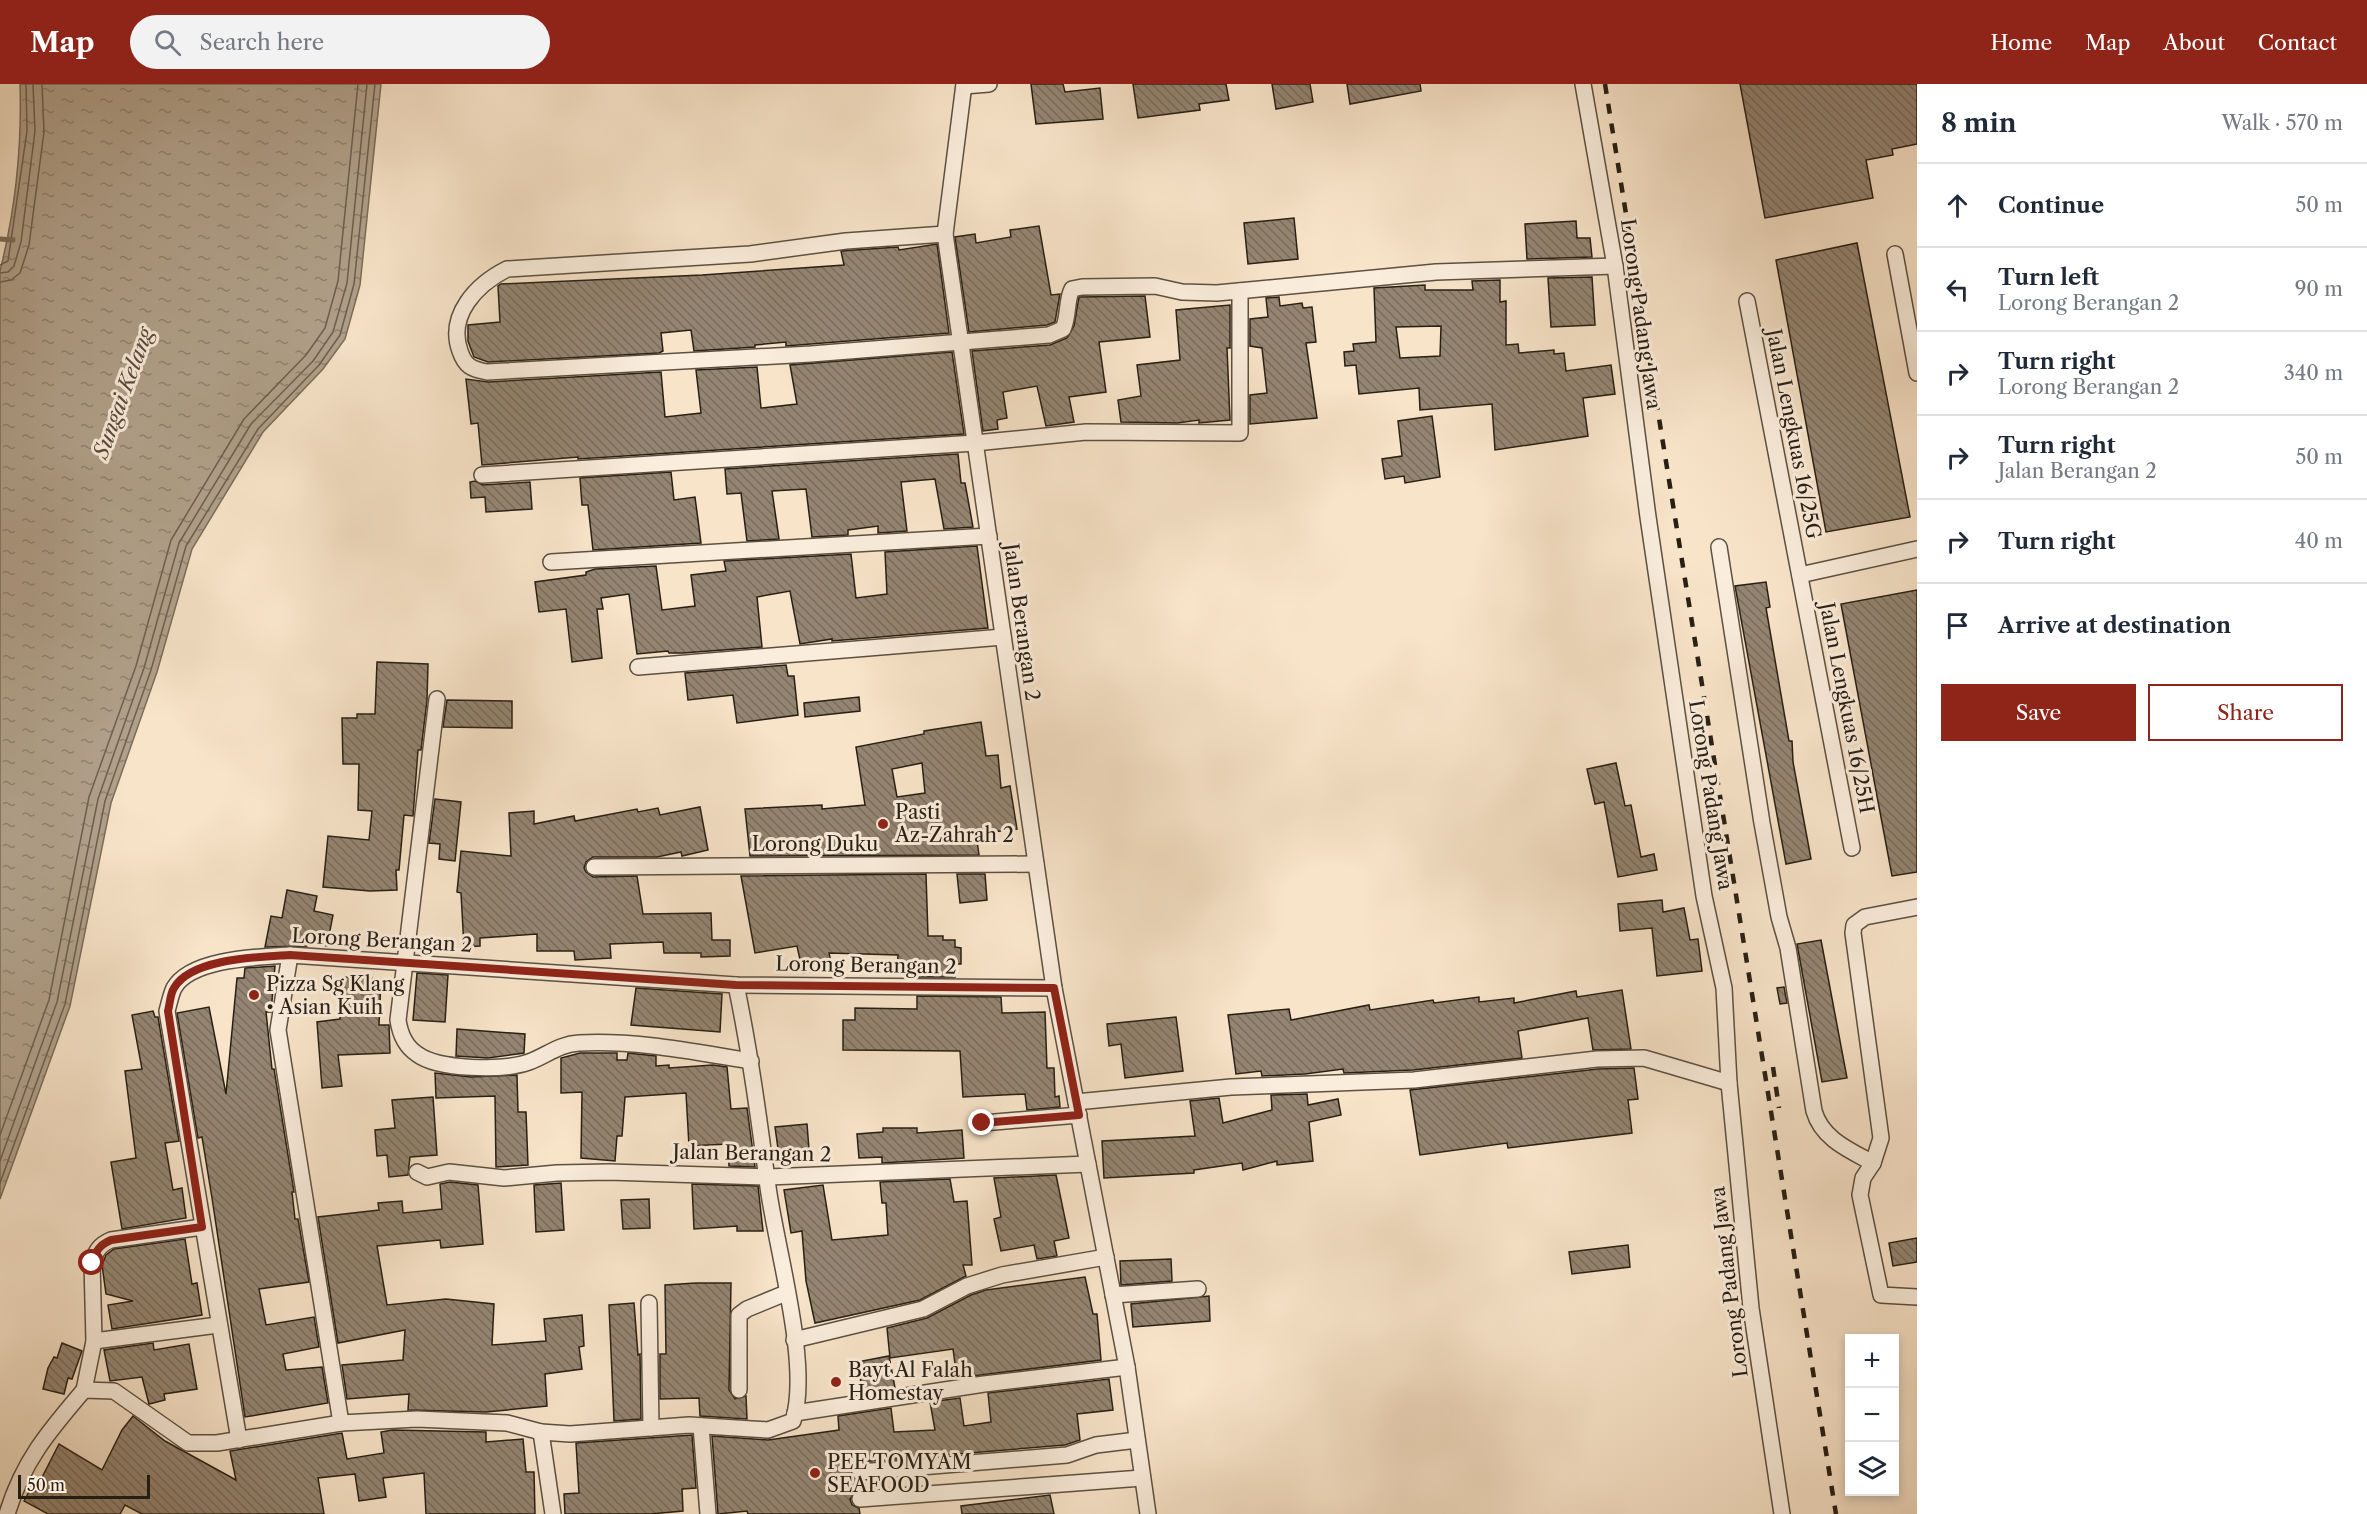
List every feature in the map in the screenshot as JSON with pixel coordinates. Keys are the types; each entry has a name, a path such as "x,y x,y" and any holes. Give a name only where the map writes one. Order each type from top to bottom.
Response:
{"street":[{"path":"964,85 989,84"},
{"name":"Lorong Padang Jawa","path":"1583,84 1615,266 1650,529 1704,896 1724,988 1729,1083 1751,1308 1782,1514"},
{"name":"Jalan Berangan 2","path":"964,85 945,234 1054,988 1127,1367 1148,1514"},
{"path":"945,234 846,242 750,254 507,269 490,278 470,299 459,315 456,340 463,362 470,368 487,372 811,354 1049,335 1063,329 1067,321 1072,289 1082,287 1155,286 1196,293 1240,291 1436,272 1615,266"},
{"path":"1895,254 1917,373"},
{"path":"482,475 975,443 1086,432 1240,433 1240,291"},
{"name":"Jalan Lengkuas 16/25G","path":"1748,300 1800,576"},
{"path":"551,562 988,536"},
{"path":"1719,547 1762,823 1779,917 1788,948 1814,1111 1827,1136 1873,1163"},
{"path":"1800,576 1917,549"},
{"name":"Jalan Lengkuas 16/25H","path":"1800,576 1852,848"},
{"path":"638,667 1003,638"},
{"path":"437,699 416,866 407,962 398,1020 401,1036 417,1055 448,1066 510,1066 529,1062 557,1047 577,1042 640,1043 751,1061"},
{"name":"Lorong Duku","path":"594,867 1036,864"},
{"path":"1917,907 1865,917 1854,925 1881,1138 1873,1163 1863,1178 1860,1195 1881,1295 1917,1297"},
{"path":"290,955 278,1030 341,1423"},
{"name":"Lorong Berangan 2","path":"239,1440 218,1325 168,1011 174,987 195,970 232,959 290,955 736,985 1054,988"},
{"path":"84,1390 114,1391 188,1443 239,1440 341,1423 466,1419 507,1423 541,1432 570,1434 701,1426 768,1431 793,1420 799,1395 794,1340 751,1061 736,985"},
{"path":"982,1123 1231,1087 1414,1080 1621,1059 1644,1058 1729,1083"},
{"name":"Jalan Berangan 2","path":"417,1172 427,1177 449,1172 504,1178 557,1173 609,1172 768,1177 1088,1164"},
{"path":"7,1514 16,1484 30,1458 84,1390 94,1341 92,1263 96,1251 102,1243 202,1227"},
{"path":"794,1340 923,1309 967,1286 1002,1275 1106,1257"},
{"path":"1113,1295 1198,1289"},
{"path":"739,1390 739,1316 747,1309 786,1293"},
{"path":"649,1303 651,1428"},
{"path":"94,1341 218,1325"},
{"path":"795,1413 984,1384 1127,1367"},
{"path":"701,1426 708,1514"},
{"path":"541,1432 553,1514"},
{"path":"860,1472 1067,1455 1096,1445 1137,1440"},
{"path":"860,1499 1142,1478"}],"water":[{"name":"Sungai Kelang","path":"20,84 381,84 360,285 345,339 323,369 263,432 192,549 157,672 111,803 70,1006 0,1199 0,271 10,225 16,178 20,131"}],"building":[{"path":"1031,84 1063,84 1065,92 1100,88 1103,119 1036,124"},
{"path":"1133,84 1226,84 1229,100 1199,104 1200,110 1138,118"},
{"path":"1272,84 1310,84 1313,102 1276,109"},
{"path":"1347,84 1420,84 1421,91 1350,104"},
{"path":"1740,84 1917,84 1917,144 1892,149 1893,155 1866,160 1873,198 1765,218"},
{"path":"1294,218 1298,259 1248,264 1244,223"},
{"path":"1576,221 1577,238 1590,238 1592,257 1527,259 1525,224"},
{"path":"1039,226 1051,295 1060,294 1055,322 1047,325 969,332 955,237 975,234 976,243 1011,237 1010,230"},
{"path":"1857,243 1910,517 1826,532 1776,260"},
{"path":"937,244 949,333 786,346 786,342 755,345 755,347 694,351 691,330 661,333 663,351 659,353 488,362 474,357 468,341 468,325 500,322 498,286 501,284 702,275 844,265 841,251 898,247 899,250"},
{"path":"1592,277 1595,325 1551,327 1548,278"},
{"path":"1500,280 1500,302 1506,301 1506,345 1518,344 1519,353 1554,350 1554,354 1564,353 1566,371 1611,365 1615,394 1583,398 1588,436 1495,450 1492,404 1420,410 1419,388 1359,394 1356,365 1345,366 1344,352 1354,351 1353,344 1376,342 1374,288 1425,285 1425,290 1473,290 1472,281","holes":["1441,326 1440,356 1400,358 1396,327"]},
{"path":"1145,296 1150,337 1099,342 1106,392 1069,397 1074,422 1046,426 1037,386 1003,392 1007,418 997,420 998,429 983,431 972,351 1050,345 1067,338 1074,326 1079,297"},
{"path":"1279,297 1280,306 1302,303 1303,308 1312,307 1316,342 1306,343 1317,418 1250,424 1250,395 1267,393 1262,348 1250,346 1250,319 1268,317 1266,298"},
{"path":"1230,305 1230,348 1227,348 1230,420 1199,423 1199,420 1177,423 1121,422 1118,400 1141,396 1137,365 1180,360 1176,310"},
{"path":"952,352 964,434 578,459 578,457 482,465 478,423 471,424 466,379 488,382 661,372 665,417 701,413 696,370 757,367 761,408 797,404 790,365"},
{"path":"1432,416 1440,477 1405,483 1404,476 1385,479 1382,459 1402,456 1398,421"},
{"path":"958,454 961,483 965,483 973,527 944,529 935,479 901,482 907,531 878,533 878,526 848,530 848,535 812,537 806,489 772,491 779,539 747,541 741,493 727,494 725,469"},
{"path":"671,472 674,500 695,497 701,543 593,550 588,505 582,505 580,478"},
{"path":"475,481 483,485 530,482 532,509 486,512 485,497 471,498 470,482"},
{"path":"977,546 988,628 832,641 832,639 800,644 790,591 757,597 762,647 637,654 629,594 601,598 603,609 597,609 602,658 572,662 566,609 539,612 535,582 586,575 586,572 595,569 656,566 662,610 695,606 691,575 726,571 724,561 851,554 856,598 887,594 885,552"},
{"path":"1766,582 1770,607 1766,608 1789,741 1792,741 1793,762 1811,859 1786,864 1735,586"},
{"path":"1917,590 1917,872 1892,876 1841,604"},
{"path":"377,662 428,664 427,700 421,750 418,750 413,816 404,815 399,870 396,870 397,890 370,891 323,887 328,836 369,840 372,811 358,810 359,764 343,764 342,718 357,718 357,714 375,714"},
{"path":"786,665 788,676 794,676 798,715 737,723 733,695 688,700 685,673"},
{"path":"859,697 860,711 805,717 804,703"},
{"path":"447,700 512,701 512,728 443,727"},
{"path":"981,722 986,756 998,755 1001,788 1010,786 1017,829 976,834 979,855 750,856 745,809 822,805 822,809 865,805 856,747 924,734 924,731","holes":["922,763 925,793 897,797 892,769"]},
{"path":"1616,763 1625,806 1631,805 1641,857 1654,854 1657,870 1618,877 1604,802 1595,804 1587,769"},
{"path":"435,799 461,802 455,861 439,859 440,844 429,843"},
{"path":"700,807 708,850 682,856 681,852 657,857 593,857 586,862 584,868 593,877 637,876 643,914 711,913 712,940 730,940 730,956 701,957 701,953 664,953 663,942 610,944 611,958 575,960 574,951 537,951 537,934 480,938 480,946 464,947 461,893 457,892 461,851 511,856 509,813 534,811 534,824 574,816 575,821 637,809 638,812 658,808 660,815"},
{"path":"926,874 928,936 943,936 943,940 955,940 955,947 961,948 961,964 955,964 955,977 917,977 913,976 913,971 897,971 898,955 829,953 832,967 803,973 797,946 755,953 741,876"},
{"path":"957,874 985,874 987,900 960,903"},
{"path":"287,890 317,896 314,911 333,915 327,946 308,943 307,946 265,947 271,916 282,918"},
{"path":"1662,900 1663,912 1684,908 1690,940 1698,939 1702,971 1657,976 1652,928 1620,931 1618,904"},
{"path":"1821,940 1847,1078 1822,1082 1797,944"},
{"path":"275,966 271,1012 266,1012 272,1069 274,1069 294,1192 292,1192 295,1219 298,1219 309,1282 259,1289 266,1325 314,1317 319,1347 283,1354 286,1370 322,1367 328,1403 245,1417 202,1137 198,1138 177,1013 209,1007 226,1094 237,978 244,978 245,968"},
{"path":"417,973 448,975 445,1022 413,1020"},
{"path":"342,977 381,979 379,1025 389,1025 390,1053 338,1055 342,1086 322,1088 317,1022 340,1019"},
{"path":"1784,987 1787,1003 1780,1004 1777,988"},
{"path":"636,988 722,994 720,1032 631,1025"},
{"path":"1622,990 1631,1049 1593,1050 1588,1018 1518,1031 1522,1058 1413,1070 1344,1073 1343,1069 1262,1076 1261,1071 1236,1074 1228,1015 1289,1009 1291,1020 1369,1005 1370,1010 1433,1000 1434,1003 1479,997 1479,1002 1514,998 1514,1003 1576,991 1577,997"},
{"path":"917,996 1001,997 1002,1013 1045,1012 1047,1068 1054,1068 1055,1097 1059,1096 1060,1107 1027,1110 1025,1094 963,1097 960,1051 843,1050 843,1020 855,1020 855,1008 917,1009"},
{"path":"153,1011 155,1017 158,1017 179,1141 165,1143 173,1190 182,1188 186,1218 122,1229 111,1162 136,1158 125,1071 142,1069 132,1015"},
{"path":"1176,1017 1183,1071 1125,1078 1121,1044 1109,1046 1107,1024"},
{"path":"457,1029 525,1034 524,1053 488,1058 456,1056"},
{"path":"580,1053 617,1053 617,1060 627,1060 628,1053 656,1056 656,1066 669,1065 669,1068 713,1065 727,1067 731,1109 747,1108 755,1167 729,1166 728,1144 689,1146 686,1093 625,1097 622,1136 617,1136 615,1161 581,1158 582,1092 561,1093 561,1058"},
{"path":"1634,1068 1638,1099 1628,1100 1632,1133 1508,1148 1507,1143 1420,1155 1410,1090 1598,1069"},
{"path":"435,1073 471,1077 517,1075 518,1112 526,1112 528,1165 496,1167 495,1096 436,1098"},
{"path":"1307,1094 1308,1105 1338,1099 1341,1115 1309,1122 1313,1161 1277,1165 1277,1161 1243,1170 1242,1163 1194,1170 1194,1173 1104,1178 1102,1141 1195,1136 1190,1101 1219,1098 1223,1123 1272,1110 1271,1095"},
{"path":"433,1097 437,1155 410,1157 408,1175 389,1177 387,1155 377,1156 375,1130 395,1128 392,1100"},
{"path":"807,1124 810,1162 780,1163 775,1127"},
{"path":"883,1128 917,1128 917,1133 962,1130 964,1158 882,1163 882,1157 859,1158 857,1134 883,1132"},
{"path":"1056,1175 1069,1238 1054,1241 1057,1256 1037,1259 1034,1245 1001,1251 994,1219 1001,1217 994,1178"},
{"path":"950,1179 954,1202 967,1201 972,1265 963,1265 966,1276 920,1300 815,1323 806,1281 802,1231 791,1233 784,1190 823,1185 832,1240 888,1235 886,1203 882,1203 880,1182"},
{"path":"450,1182 478,1185 483,1244 441,1248 440,1240 377,1246 387,1305 446,1299 494,1304 492,1345 546,1341 544,1319 582,1315 584,1346 579,1347 582,1369 545,1374 547,1406 486,1412 408,1410 409,1394 347,1399 342,1365 403,1360 405,1330 338,1343 318,1217 379,1210 378,1203 402,1201 403,1213 442,1209 440,1184"},
{"path":"561,1183 564,1230 536,1232 534,1185"},
{"path":"692,1184 758,1186 763,1231 737,1231 737,1226 694,1229"},
{"path":"649,1199 650,1228 623,1229 621,1200"},
{"path":"1917,1238 1917,1262 1893,1266 1889,1243"},
{"path":"185,1239 192,1284 197,1283 202,1315 112,1329 108,1305 133,1301 106,1294 102,1265 106,1255 114,1249"},
{"path":"1628,1245 1630,1267 1572,1274 1569,1252"},
{"path":"1171,1259 1172,1281 1121,1285 1120,1261"},
{"path":"1085,1277 1093,1314 1097,1314 1101,1360 957,1378 953,1349 890,1358 887,1328 927,1318 971,1295 986,1290"},
{"path":"731,1283 729,1390 735,1399 746,1396 747,1419 700,1416 699,1398 660,1399 660,1354 666,1354 665,1285"},
{"path":"1209,1296 1210,1321 1133,1327 1131,1304"},
{"path":"634,1303 638,1355 640,1354 641,1419 614,1421 609,1305"},
{"path":"62,1343 82,1351 72,1379 68,1378 64,1394 43,1389 48,1368 54,1357 57,1358"},
{"path":"153,1343 154,1350 189,1344 197,1389 164,1394 165,1400 149,1404 142,1377 110,1381 104,1350"},
{"path":"889,1356 895,1388 863,1393 857,1362"},
{"path":"1109,1379 1113,1410 1077,1414 1080,1440 1065,1445 859,1462 851,1468 857,1490 850,1499 852,1505 859,1508 860,1514 748,1514 747,1511 718,1514 712,1436 768,1440 839,1430 838,1416 891,1408 894,1432 935,1430 930,1402 960,1398 964,1426 991,1422 988,1393"},
{"path":"133,1416 165,1441 236,1480 230,1451 342,1433 347,1459 384,1453 381,1432 392,1430 486,1432 486,1442 523,1439 526,1472 534,1472 535,1514 426,1514 424,1473 383,1478 386,1497 359,1501 355,1474 318,1478 324,1514 142,1514 125,1505 120,1514 48,1514 24,1501 31,1488 35,1491 59,1444 102,1470 122,1430"},
{"path":"692,1435 696,1488 682,1489 683,1511 650,1514 565,1514 564,1494 579,1493 576,1443"},
{"path":"1050,1495 1054,1514 962,1514 961,1506"}],"waterway":[{"path":"0,239 13,240"}],"railway":[{"path":"1605,84 1836,1514"},
{"path":"1773,1067 1779,1108"}],"place":[{"name":"Pasti Az-Zahrah 2","path":"883,824"},
{"name":"Pizza Sg Klang • Asian Kuih","path":"254,995"},
{"name":"Bayt Al Falah Homestay","path":"836,1382"},
{"name":"PEE TOMYAM SEAFOOD","path":"815,1473"}],"route":[{"path":"92,1263 102,1243 111,1240 202,1227 168,1011 174,987 195,970 232,959 290,955 736,985 1054,988 1079,1115 982,1123"}]}
